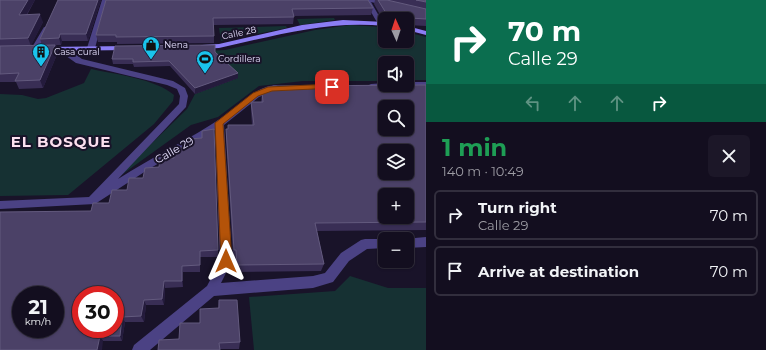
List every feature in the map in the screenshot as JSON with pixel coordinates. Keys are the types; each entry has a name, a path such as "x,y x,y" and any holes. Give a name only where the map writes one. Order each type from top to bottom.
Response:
{"street":[{"path":"91,48 105,0"},
{"path":"366,0 378,17"},
{"path":"370,0 391,5"},
{"path":"50,20 32,49 136,48"},
{"name":"Calle 28","path":"196,47 219,46 326,24 357,22 378,23"},
{"path":"414,30 426,33"},
{"path":"62,49 80,61 170,83 181,88 184,96 183,105 102,186 91,201"},
{"path":"414,84 426,84"},
{"path":"363,86 378,85"},
{"name":"Calle 29","path":"0,205 91,201 146,166 219,123 256,95 271,89 284,88"},
{"path":"139,350 211,290 226,261 219,123"},
{"path":"414,243 426,242"},
{"path":"211,290 324,280 329,278 345,257 365,244 378,243"}],"green space":[{"path":"334,18 335,20 300,25 297,19"},
{"path":"350,25 378,27 378,48 414,48 414,34 426,37 426,80 414,80 414,56 378,56 378,81 303,81 259,86 218,117 191,125 113,181 187,109 195,94 238,78 176,53 225,50 315,30"},
{"path":"286,26 287,28 221,41 219,28"},
{"path":"91,69 135,78 157,85 174,95 173,101 154,124 68,195 0,196 0,94 22,95 38,99 46,98 84,83"},
{"path":"350,276 388,288 426,288 426,350 254,350 249,297 335,291"}],"building":[{"path":"0,0 28,0 19,15 40,14 28,38 0,39"},
{"path":"58,0 98,0 86,34 60,34 59,38 40,39"},
{"path":"106,0 368,0 373,8 292,9 294,17 213,18 214,36 116,37 116,35 96,35"},
{"path":"378,0 387,0 426,9 426,19 414,18 414,12 385,12"},
{"path":"55,45 40,80 15,81 19,73 0,74 0,46"},
{"path":"215,45 215,52 238,73 195,88 169,61 133,62 133,59 112,59 115,46"},
{"path":"378,85 378,92 414,92 414,85 426,85 426,222 414,222 414,188 378,188 378,222 315,223 324,264 237,265 236,250 234,250 226,129 228,129 228,125 254,125 251,102 263,102 262,92 273,86"},
{"path":"214,129 218,250 200,251 200,265 182,266 182,281 164,281 162,299 144,300 141,316 124,317 124,286 72,286 72,338 100,338 97,350 0,350 0,212 91,211 93,203 109,203 112,190 127,190 129,178 143,178 145,168 159,167 160,158 174,158 175,148 189,147 189,139 202,138 202,131"},
{"path":"219,300 237,300 240,342 219,343 220,350 158,350 159,340 179,339 180,323 200,323 200,309 219,308"}],"place":[{"name":"Nena","path":"151,60"},
{"name":"Casa cural","path":"41,67"},
{"name":"Cordillera","path":"205,74"}],"district":[{"name":"EL BOSQUE","path":"61,142"}],"route":[{"path":"226,261 226,236 219,123 227,119 256,95 271,89 332,87"}]}
